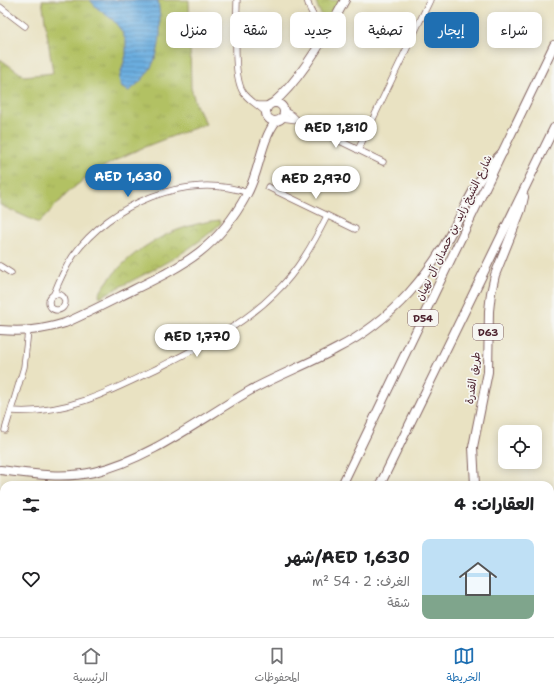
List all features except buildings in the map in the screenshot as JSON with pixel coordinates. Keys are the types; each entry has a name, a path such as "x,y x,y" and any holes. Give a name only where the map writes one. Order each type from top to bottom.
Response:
{"main road":[{"path":"338,12 345,0"},
{"name":"شارع الشيخ زايد بن حمدان آل نهيان","path":"344,481 554,45"},
{"path":"0,330 28,331 46,329 65,323 181,266 202,251 220,234 236,214 248,193 256,175 275,112 289,88 316,48"},
{"path":"382,481 554,128"},
{"path":"0,470 61,476 87,473 113,467 178,435 267,382 356,338 387,314 410,292 451,233 479,180 490,165 503,152"},
{"name":"طريق القدرة","path":"476,481 473,447 488,372 489,311 491,293 495,275 521,210 528,183"}],"street":[{"path":"236,0 237,75 242,90 246,96 258,105 298,120 383,162"},
{"path":"307,0 310,12"},
{"path":"358,150 430,0"},
{"path":"0,8 26,26"},
{"path":"54,294 66,268 83,244 104,224 133,206 166,192 196,186 226,187 248,193"},
{"path":"268,187 355,229"},
{"path":"12,411 27,412 49,410 90,400 113,390 219,336 259,308 276,293 304,258 327,216"},
{"path":"0,266 11,273"},
{"path":"5,430 12,411 24,367 28,331"}],"green space":[{"path":"42,0 189,0 189,12 166,12 166,48 190,48 191,88 196,105 206,124 139,149 91,174 72,189 39,223 0,205 0,59 24,76 53,73"},
{"path":"316,0 344,0 337,12 320,12"},
{"path":"220,220 221,223 207,235 178,255 148,273 100,297 99,294 109,279 135,253 150,243 184,228"}],"water":[{"path":"90,0 158,0 160,14 160,39 158,50 148,72 140,82 129,91 122,88 119,79 126,55 126,41 121,30 113,20 97,8"}]}
